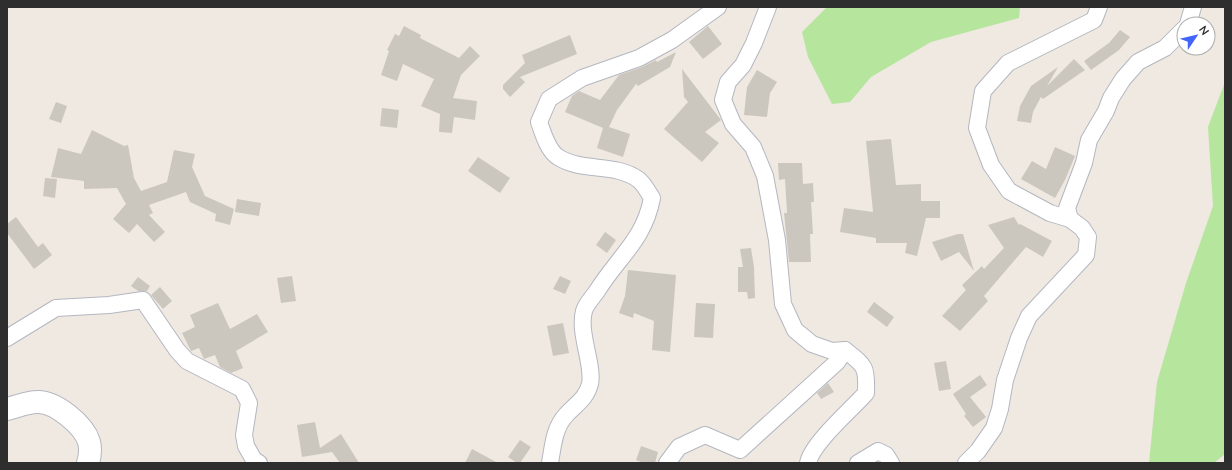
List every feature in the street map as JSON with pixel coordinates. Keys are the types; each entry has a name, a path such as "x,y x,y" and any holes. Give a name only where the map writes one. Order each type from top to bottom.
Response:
{"main road":[{"path":"7,409 37,402 49,404 61,410 82,429 89,441 90,453 88,463"}],"street":[{"path":"550,463 554,436 566,416 584,399 590,383 583,331 584,311 606,276 636,240 649,214 652,198 640,181 619,169 586,166 557,157 546,141 540,122 550,99 582,78 639,58 672,40 718,7"},
{"path":"768,7 754,43 743,65 728,82 723,100 733,124 753,147 765,176 777,240 783,304 795,330 812,344 832,351 845,350 859,362 867,373 866,393 833,426 809,456 808,463"},
{"path":"966,463 978,451 994,428 1000,409 1005,380 1019,338 1029,316 1086,255 1088,237 1082,228 1070,219 1050,213 1009,192 991,165 977,128 983,90 1008,63 1094,20 1099,7"},
{"path":"1070,219 1067,208 1084,163 1089,140 1106,111 1111,98 1123,79 1138,62 1165,48 1176,37"},
{"path":"7,338 56,308 109,305 143,300 177,350 187,361 242,389 249,403 244,435 246,446 254,460 259,463"},
{"path":"667,463 679,447 705,435 740,450 837,362 845,350"},
{"path":"858,463 878,451 886,454 891,463"}],"green space":[{"path":"827,7 1020,7 1019,18 931,42 871,77 850,102 832,104 808,57 802,32"},
{"path":"1225,82 1225,454 1214,463 1149,463 1157,382 1186,283 1213,206 1208,127"}],"building":[{"path":"404,26 421,35 420,38 459,58 470,46 480,56 461,75 453,98 477,101 475,120 454,117 452,133 439,132 440,114 421,106 434,79 403,64 397,81 381,75 389,51 387,50 395,34 399,36"},
{"path":"708,26 722,44 703,59 689,42"},
{"path":"1120,30 1130,37 1119,50 1091,70 1084,61 1109,43"},
{"path":"570,35 577,54 520,77 525,82 510,97 503,89 503,85 525,63 522,55"},
{"path":"676,52 670,67 638,86 636,84 617,110 609,127 630,134 623,157 597,148 603,128 565,112 572,96 579,91 600,100 619,75 642,67 656,60 657,62"},
{"path":"1074,59 1085,70 1043,99 1041,97 1033,112 1031,123 1017,121 1020,106 1031,86 1058,67 1047,86"},
{"path":"682,69 721,120 705,132 719,143 702,162 664,129 688,102 684,97"},
{"path":"757,70 777,82 770,93 767,117 744,115 747,87"},
{"path":"56,102 67,106 61,123 49,119"},
{"path":"382,108 399,110 397,128 380,126"},
{"path":"92,130 124,146 128,145 134,178 141,191 167,182 174,150 195,154 192,167 205,196 234,209 230,225 215,221 216,214 190,202 186,192 149,205 153,213 149,215 165,232 154,242 137,224 129,233 113,219 126,204 117,188 84,189 84,181 51,177 58,148 81,154"},
{"path":"891,139 896,185 921,184 921,201 940,201 940,218 926,218 917,256 905,253 907,243 876,243 876,238 840,232 844,208 873,212 866,141"},
{"path":"1055,147 1075,156 1065,180 1055,198 1021,179 1032,161 1046,169"},
{"path":"478,157 510,178 500,193 468,171"},
{"path":"778,163 802,163 803,184 813,183 814,202 811,202 813,234 810,234 811,262 789,262 784,213 787,213 785,179 779,180"},
{"path":"45,178 57,179 55,198 43,196"},
{"path":"237,199 261,203 259,216 235,212"},
{"path":"16,217 38,247 43,243 52,255 34,269 7,233 7,224"},
{"path":"1014,217 1019,225 1020,224 1052,241 1043,257 1026,247 984,296 988,301 960,331 942,316 966,290 962,285 982,266 984,269 1004,248 988,225"},
{"path":"605,232 616,240 607,253 596,245"},
{"path":"958,234 963,234 974,271 959,252 941,261 932,242"},
{"path":"751,248 754,267 755,298 748,299 747,292 738,292 738,267 743,267 740,249"},
{"path":"628,270 676,275 670,352 652,350 654,321 634,313 633,318 619,313 625,296"},
{"path":"292,276 296,301 281,303 277,278"},
{"path":"560,276 571,281 565,294 553,289"},
{"path":"138,277 150,286 147,291 138,291 131,286"},
{"path":"160,287 172,301 163,309 151,295"},
{"path":"874,302 894,317 887,327 867,312"},
{"path":"218,303 230,329 257,314 268,332 236,351 243,368 231,373 220,367 215,355 204,359 199,348 191,351 182,333 195,327 190,315"},
{"path":"696,303 715,304 713,338 694,337"},
{"path":"563,323 569,353 553,356 547,326"},
{"path":"946,361 951,389 939,391 934,363"},
{"path":"980,375 987,385 970,397 986,417 973,427 964,416 966,414 953,394"},
{"path":"828,383 834,392 821,399 817,393"},
{"path":"315,422 320,448 341,434 359,463 340,463 332,452 302,457 297,425"},
{"path":"520,440 531,447 520,463 517,463 508,457"},
{"path":"641,446 658,452 655,463 644,463 636,460"},
{"path":"472,449 498,463 465,463"}]}
